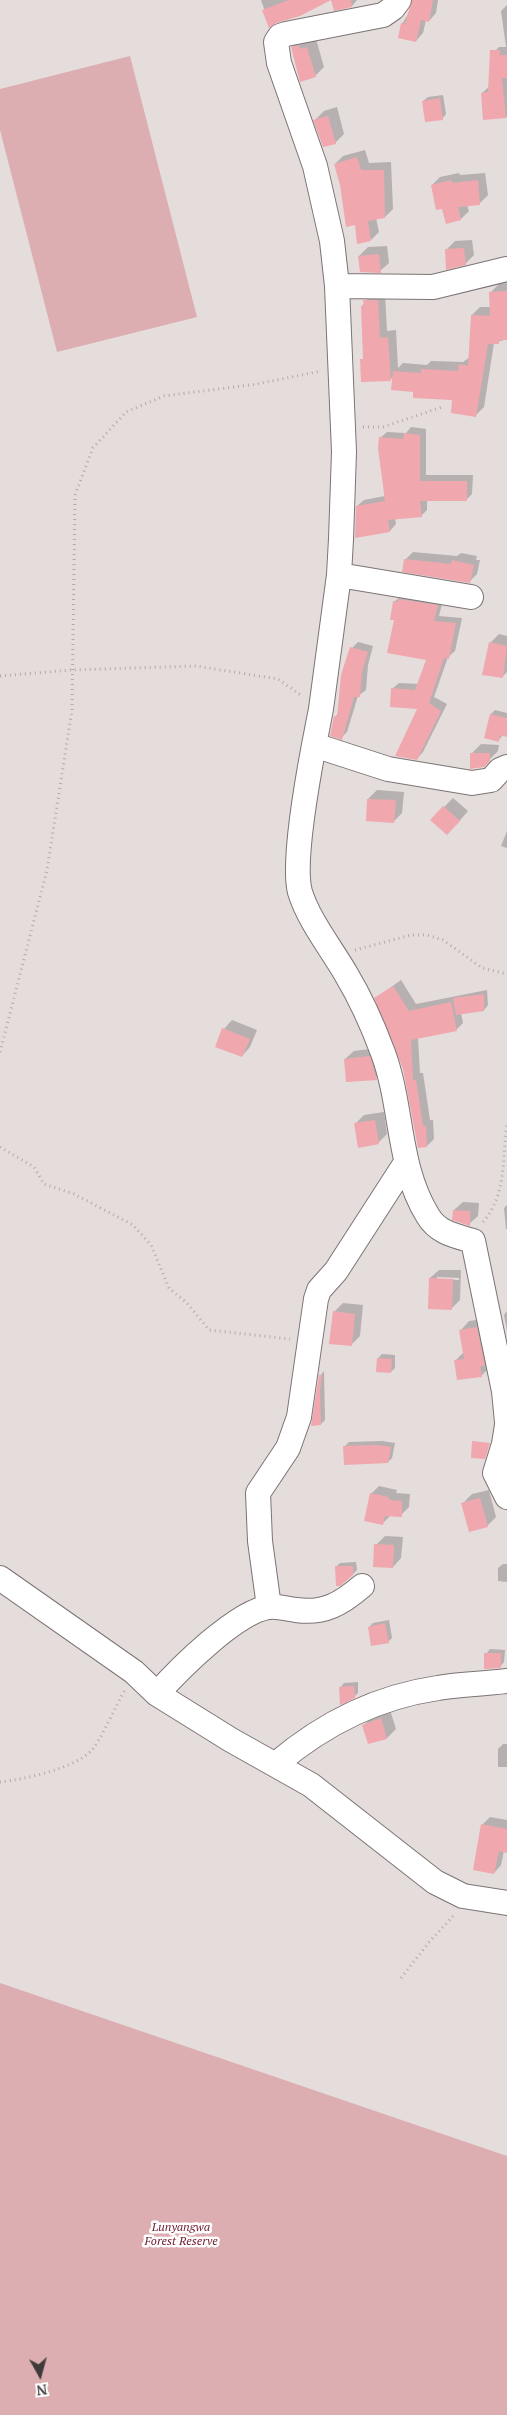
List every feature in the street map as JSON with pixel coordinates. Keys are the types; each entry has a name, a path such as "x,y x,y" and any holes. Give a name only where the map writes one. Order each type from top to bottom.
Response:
{"street":[{"path":"399,0 393,8 383,15 286,34 280,36 276,42 279,62 315,166 332,241 337,286 343,428 339,575 297,868 300,891 363,1004 384,1054 394,1096 405,1164 428,1216 445,1233 473,1241 504,1391 507,1423 504,1444 495,1473 507,1498"},
{"path":"337,286 433,287 507,269"},
{"path":"339,575 471,597"},
{"path":"314,745 388,768 472,783 491,780 500,770 507,767"},
{"path":"269,1607 260,1541 258,1493 288,1448 299,1417 313,1313 319,1290 336,1271 405,1164"},
{"path":"0,1578 134,1672 158,1694 231,1740 311,1785 435,1882 463,1896 507,1903"},
{"path":"158,1694 172,1677 218,1636 246,1616 269,1607 301,1611 330,1609 348,1598 362,1586"},
{"path":"276,1764 308,1738 334,1722 367,1707 438,1688 507,1682"}],"path":[{"path":"0,1052 47,870 72,710 71,670 75,495 93,448 126,412 164,396 257,384 341,367"},
{"path":"343,428 383,427 442,407"},
{"path":"0,676 71,670 196,666 248,672 278,679 321,709"},
{"path":"334,955 411,935 427,935 443,940 482,968 507,974"},
{"path":"473,1241 482,1222 492,1214 502,1196 507,1169 504,1145 507,1123"},
{"path":"0,1147 34,1167 44,1184 74,1194 133,1225 150,1245 169,1288 188,1303 209,1330 288,1338 309,1347"},
{"path":"0,1782 38,1774 71,1764 91,1751 134,1672"},
{"path":"401,1978 461,1906 463,1896"}],"green space":[{"path":"130,56 197,317 57,352 0,130 0,89"},
{"name":"Lunyangwa Forest Reserve","path":"0,1983 507,2156 507,2415 0,2415"}],"building":[{"path":"289,0 331,0 300,16 276,23 269,28 262,10"},
{"path":"331,0 351,0 352,7 334,11"},
{"path":"412,0 433,0 429,22 421,20 416,42 398,38 401,23 405,24"},
{"path":"299,45 300,49 307,47 316,77 300,82 291,47"},
{"path":"490,50 500,50 500,55 507,55 507,78 502,78 506,118 483,120 481,93 488,92"},
{"path":"440,98 443,120 425,122 422,101"},
{"path":"328,116 336,144 323,147 313,120"},
{"path":"357,157 361,170 384,170 385,218 368,221 371,241 357,244 355,225 346,227 340,185 334,164"},
{"path":"451,180 452,183 478,180 480,205 458,207 461,220 446,224 442,209 436,210 431,185"},
{"path":"464,248 466,265 446,270 445,249"},
{"path":"379,254 381,273 360,272 358,256"},
{"path":"507,291 507,340 499,340 499,344 488,344 476,417 451,413 452,400 413,398 413,392 391,390 393,371 421,373 421,369 458,371 459,364 468,366 471,315 490,316 489,292"},
{"path":"363,300 378,300 380,338 388,337 391,381 361,382 360,359 363,359 361,306 364,306"},
{"path":"404,433 420,435 420,481 467,481 467,501 420,501 422,517 388,520 390,532 355,538 356,506 385,501 378,448 379,437 403,439"},
{"path":"404,559 451,564 452,560 474,565 470,583 402,572"},
{"path":"398,599 438,605 434,621 456,623 449,659 444,658 429,703 441,711 417,760 395,756 417,709 390,707 391,688 415,690 426,660 387,653 394,620 390,620 393,601 398,602"},
{"path":"489,642 507,646 503,678 482,675"},
{"path":"350,647 368,652 362,672 360,697 354,697 342,740 330,736 334,716 337,717 341,675"},
{"path":"490,714 507,718 507,737 500,735 499,742 484,738"},
{"path":"470,753 490,753 490,761 484,767 470,769"},
{"path":"367,799 396,800 394,823 366,821"},
{"path":"443,806 460,821 447,835 430,820"},
{"path":"393,986 409,1011 451,1002 457,1031 411,1040 413,1080 416,1080 423,1126 426,1126 427,1147 418,1148 403,1069 374,998"},
{"path":"484,994 484,1011 456,1015 453,998"},
{"path":"222,1028 250,1039 242,1057 215,1047"},
{"path":"370,1056 377,1080 346,1082 344,1059"},
{"path":"375,1120 379,1144 358,1148 354,1123"},
{"path":"453,1210 470,1211 470,1226 452,1220"},
{"path":"429,1278 453,1279 452,1310 428,1309"},
{"path":"333,1311 355,1314 352,1346 329,1344"},
{"path":"477,1327 485,1366 480,1366 482,1377 457,1380 454,1360 464,1359 459,1330"},
{"path":"377,1358 392,1359 391,1373 376,1372"},
{"path":"319,1375 322,1375 320,1391 321,1425 311,1426"},
{"path":"472,1441 490,1443 485,1459 471,1458"},
{"path":"377,1445 391,1447 388,1463 344,1465 343,1446"},
{"path":"370,1493 389,1497 389,1500 402,1501 402,1517 385,1516 383,1525 364,1521"},
{"path":"480,1498 488,1527 469,1532 461,1503"},
{"path":"374,1544 394,1545 393,1568 373,1567"},
{"path":"335,1566 353,1566 353,1575 340,1586 336,1586"},
{"path":"385,1623 389,1643 371,1646 368,1627"},
{"path":"484,1653 501,1653 501,1668 484,1669"},
{"path":"354,1686 355,1698 340,1705 339,1687"},
{"path":"381,1718 387,1739 368,1744 362,1725"},
{"path":"481,1824 507,1829 507,1853 499,1851 494,1874 473,1870"}]}
